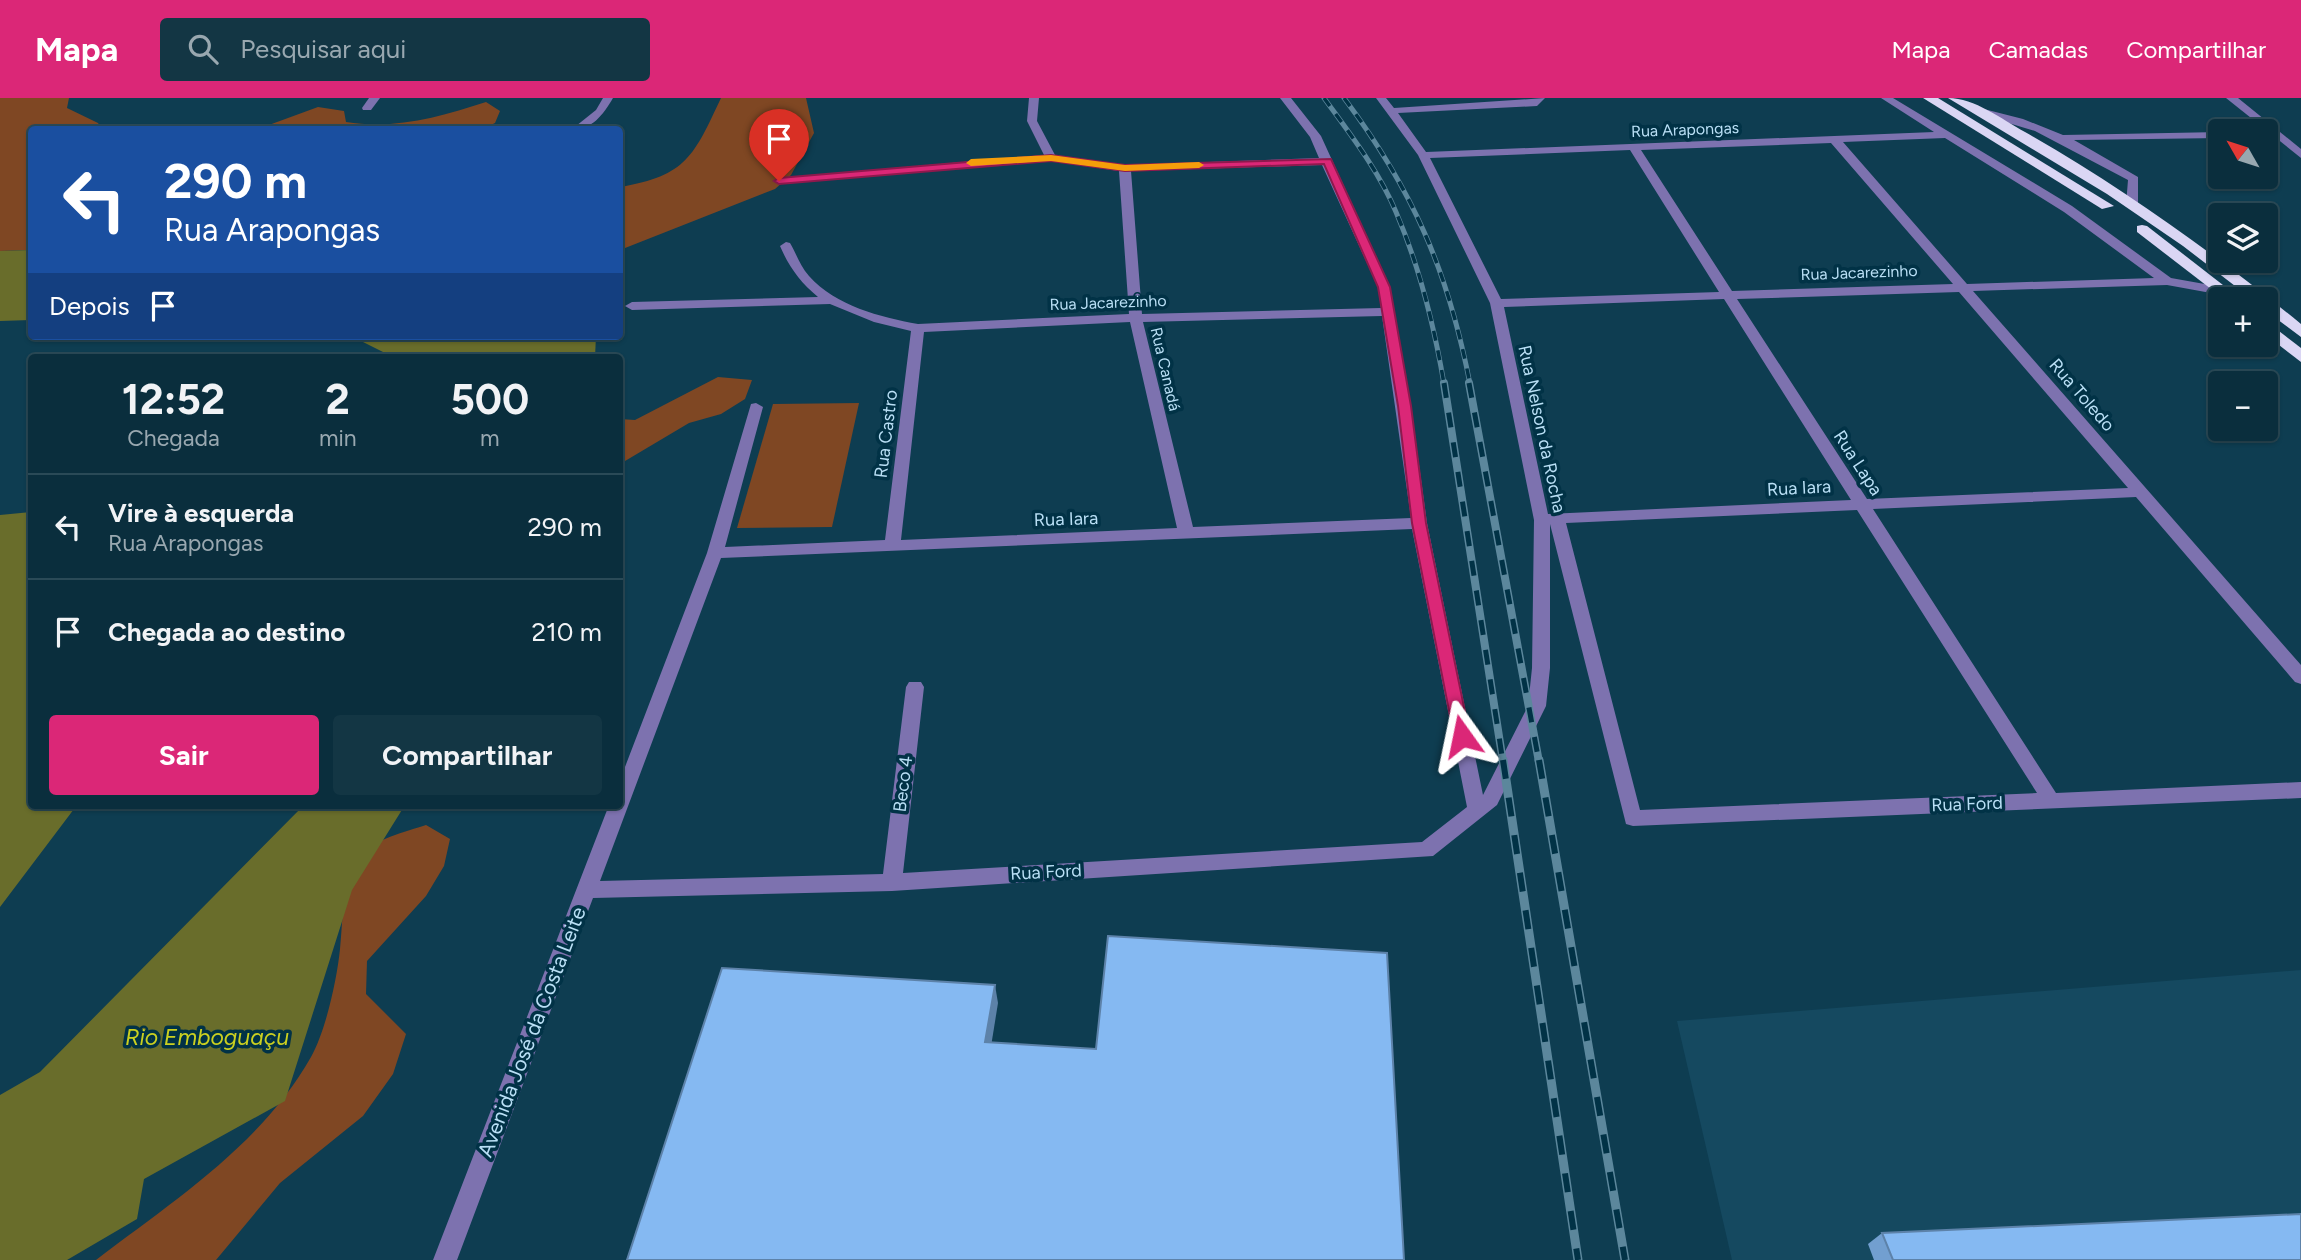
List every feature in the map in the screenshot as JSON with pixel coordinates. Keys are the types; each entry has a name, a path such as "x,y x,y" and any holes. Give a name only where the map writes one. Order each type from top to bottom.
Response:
{"highway":[{"path":"1929,98 2133,222 2218,287"},
{"path":"1954,98 2034,141 2132,205 2245,287"},
{"path":"2278,313 2301,332"},
{"path":"2278,336 2301,356"}],"street":[{"path":"367,108 375,98"},
{"path":"581,126 600,112 608,98"},
{"path":"1034,98 1032,121 1051,158"},
{"path":"1285,98 1315,136 1384,287 1419,523 1483,806"},
{"name":"Rua Nelson da Rocha","path":"1381,98 1398,110 1497,303 1550,519 1537,706 1483,806"},
{"path":"1398,110 1418,98"},
{"path":"1398,110 1536,103 1541,98"},
{"path":"1886,98 2068,209 2167,281"},
{"path":"2231,98 2254,119"},
{"path":"1976,110 2013,117 2065,138 2134,179 2132,205"},
{"name":"Rua Arapongas","path":"1423,155 1949,135"},
{"path":"2065,138 2208,135"},
{"name":"Rua Toledo","path":"1834,139 2301,677"},
{"path":"2278,139 2301,155"},
{"name":"Rua Lapa","path":"1633,147 2051,800"},
{"path":"779,181 1051,158 1125,168 1327,161"},
{"name":"Rua Canadá","path":"1125,168 1136,317 1186,533"},
{"name":"Rua Jacarezinho","path":"786,246 790,261 805,278 832,300 884,322 918,328 1136,317 1389,312"},
{"name":"Rua Jacarezinho","path":"1497,303 2167,281 2208,290"},
{"name":"Rua Jacarezinho","path":"632,306 832,300"},
{"name":"Rua Castro","path":"892,545 918,328"},
{"name":"Avenida José da Costa Leite","path":"623,794 715,553 756,407"},
{"name":"Rua Iara","path":"1550,519 2141,492"},
{"name":"Rua Ford","path":"1550,519 1633,818 2301,790"},
{"name":"Rua Iara","path":"715,553 1419,523"},
{"name":"Beco 4","path":"892,882 915,687"},
{"name":"Rua Ford","path":"586,890 892,882 1426,849 1483,806"},
{"name":"Avenida José da Costa Leite","path":"445,1260 617,809"}],"shaded area":[{"path":"0,98 69,98 67,108 100,126 28,126 28,250 0,251"},
{"path":"721,98 806,98 814,133 791,175 775,189 623,249 623,186 660,176 674,169 686,160"},
{"path":"486,102 500,111 495,123 488,126 266,126 318,107 344,111 346,122 364,124 417,121"},
{"path":"718,377 752,380 745,399 721,414 689,423 623,462 623,419 635,420"},
{"path":"859,403 832,527 737,528 773,404"},
{"path":"426,825 450,839 444,866 426,896 367,961 366,994 406,1034 393,1074 363,1116 280,1183 216,1260 96,1260 214,1169 242,1144 291,1089 311,1057 326,1019 339,961 346,887 353,865 372,845"},
{"path":"2301,970 2301,1260 1732,1260 1677,1021"}],"water":[{"path":"28,250 28,320 0,321 0,251"},
{"path":"359,340 596,340 595,354 387,354"},
{"path":"28,512 28,809 74,809 0,907 0,515"},
{"name":"Rio Emboguaçu","path":"300,809 403,809 352,890 285,1101 144,1179 137,1219 67,1260 0,1260 0,1095 40,1072"}],"building":[{"path":"1108,936 1387,953 1404,1260 627,1260 722,968 995,985 985,1042 1096,1049"},
{"path":"2301,1214 2301,1260 1893,1260 1882,1233"}],"railway":[{"path":"1324,98 1373,167 1396,212 1425,297 1444,384"},
{"path":"1344,98 1390,166 1425,233 1451,305 1470,384"},
{"path":"1444,383 1503,762"},
{"path":"1469,383 1539,762"},
{"path":"1503,760 1578,1260"},
{"path":"1539,760 1625,1260"}],"slow traffic":[{"path":"971,163 1051,158 1125,168 1199,165"}],"route":[{"path":"779,181 881,170 1051,158 1125,168 1327,161 1384,287 1404,406 1419,523 1462,736"}]}
